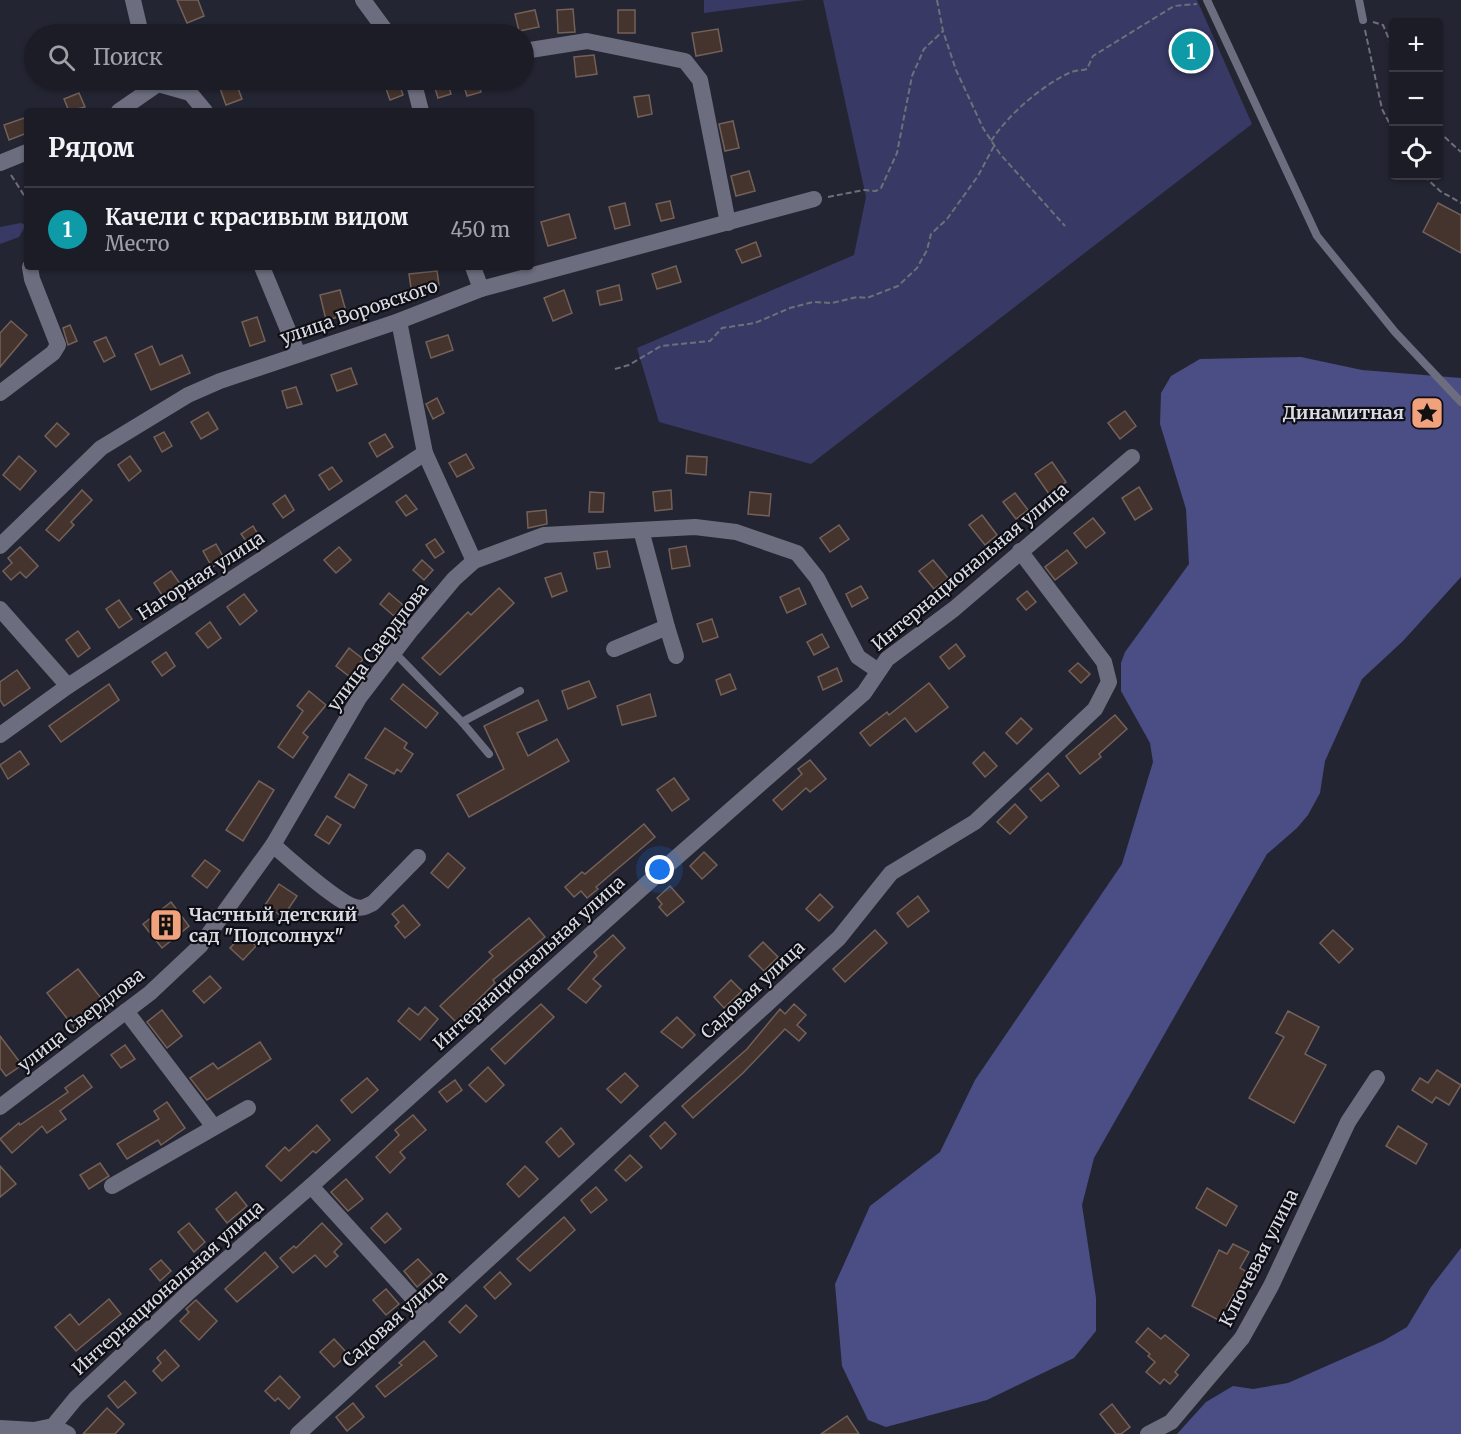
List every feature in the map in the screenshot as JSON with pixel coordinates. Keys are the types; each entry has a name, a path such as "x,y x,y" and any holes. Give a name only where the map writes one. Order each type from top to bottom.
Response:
{"street":[{"path":"363,0 381,24"},
{"path":"137,2 140,24"},
{"path":"534,49 587,41 685,61 700,80 728,223"},
{"path":"123,108 147,90"},
{"path":"181,90 190,93 202,108"},
{"path":"416,90 420,108"},
{"path":"2,162 24,153"},
{"name":"улица Воровского","path":"0,546 67,478 114,439 188,395 220,381 399,321 481,289 814,199"},
{"path":"0,393 54,353 58,345 30,270"},
{"path":"263,270 298,354"},
{"path":"474,270 481,289"},
{"path":"399,321 425,453 474,561"},
{"name":"Нагорная улица","path":"0,735 68,686 425,453"},
{"name":"Интернациональная улица","path":"52,1426 129,1347 660,871 864,693 886,658 954,609 1132,457"},
{"name":"улица Свердлова","path":"0,1107 150,993 200,946 273,846 359,698 454,579 474,561 544,535 710,528 764,540 797,553 817,578 858,657 878,670"},
{"path":"641,530 676,656"},
{"name":"Садовая улица","path":"298,1434 839,938 891,873 975,822 1095,710 1109,682 1108,669 1093,645 1020,551"},
{"path":"0,609 68,686"},
{"path":"614,649 667,627"},
{"path":"273,846 340,899 355,907 365,907 373,903 418,857"},
{"path":"126,1011 214,1127"},
{"name":"Ключевая улица","path":"1148,1434 1171,1422 1242,1338 1271,1286 1348,1122 1377,1078"},
{"path":"112,1186 248,1108"},
{"path":"311,1186 428,1315"},
{"path":"0,1428 34,1430 52,1426 68,1434"}],"lane":[{"path":"1359,0 1363,20"},
{"path":"1208,2 1317,236 1395,332 1461,402"},
{"path":"395,653 462,722 489,754"},
{"path":"462,722 520,691"}],"path":[{"path":"937,0 943,31 956,70 991,141 1065,226"},
{"path":"991,141 1002,125 1047,87 1070,73 1087,69 1093,56 1174,6 1208,2"},
{"path":"1389,39 1383,25 1363,20 1382,109 1391,126"},
{"path":"814,199 864,190 876,191 881,188 897,153 912,76 924,49 943,31"},
{"path":"1443,136 1461,152"},
{"path":"615,369 629,365 661,346 710,341 722,328 755,324 790,308 813,302 832,303 858,297 867,298 898,285 917,268 927,250 931,234 947,219 978,176 994,146"},
{"path":"2,162 24,195"},
{"path":"1428,180 1440,191 1461,203"}],"shaded area":[{"path":"704,0 805,0 704,13"},
{"path":"823,0 1197,0 1252,124 811,464 659,422 637,348 854,255 866,197"},
{"path":"24,224 19,237 0,244 0,227"},
{"path":"1301,357 1362,370 1461,378 1461,577 1403,641 1362,679 1325,761 1320,793 1308,815 1297,828 1267,854 1094,1158 1082,1205 1096,1298 1096,1331 1074,1358 987,1400 886,1427 868,1420 842,1366 835,1284 870,1206 940,1152 975,1080 1122,864 1153,762 1150,743 1121,691 1121,663 1125,652 1189,564 1186,509 1160,424 1161,393 1171,376 1200,359"},
{"path":"1461,1248 1461,1434 1177,1434 1206,1402 1233,1386 1253,1389 1288,1383 1383,1341 1407,1327 1431,1287"}],"building":[{"path":"177,0 198,0 204,16 187,23"},
{"path":"573,9 575,32 558,33 557,10"},
{"path":"535,10 539,27 534,28 534,24 517,24 515,14"},
{"path":"618,10 635,10 635,33 618,33"},
{"path":"718,29 722,51 696,56 692,33"},
{"path":"594,55 597,74 576,77 574,57"},
{"path":"221,90 239,90 242,99 226,105"},
{"path":"386,90 401,90 403,95 390,100"},
{"path":"436,90 450,90 451,94 438,98"},
{"path":"465,90 480,90 481,92 467,96"},
{"path":"79,93 85,107 68,108 64,99"},
{"path":"649,95 652,114 638,117 634,97"},
{"path":"24,118 24,134 9,140 4,125"},
{"path":"733,121 739,148 725,151 719,124"},
{"path":"749,171 755,191 736,196 731,176"},
{"path":"670,201 674,218 661,221 656,204"},
{"path":"625,203 630,225 615,229 609,207"},
{"path":"1438,203 1461,215 1461,253 1423,232"},
{"path":"569,214 576,238 548,246 541,222"},
{"path":"756,242 761,256 742,263 736,250"},
{"path":"676,266 681,282 657,289 652,274"},
{"path":"437,271 439,285 411,288 409,274"},
{"path":"619,285 622,300 600,305 597,291"},
{"path":"340,290 347,315 326,320 320,295"},
{"path":"564,290 572,313 553,321 544,298"},
{"path":"257,317 265,341 250,346 242,322"},
{"path":"11,321 27,335 0,367 0,333"},
{"path":"70,325 77,341 68,345 63,328"},
{"path":"448,335 453,350 431,358 426,342"},
{"path":"106,337 115,356 104,362 94,342"},
{"path":"152,346 160,365 182,355 190,373 151,390 135,354"},
{"path":"351,368 357,384 337,391 331,375"},
{"path":"296,387 302,404 287,408 282,391"},
{"path":"437,398 444,413 433,419 426,404"},
{"path":"1125,411 1136,426 1120,439 1108,423"},
{"path":"208,412 218,429 201,439 191,422"},
{"path":"57,423 69,434 56,447 45,436"},
{"path":"164,432 172,446 162,452 154,437"},
{"path":"385,434 393,447 377,457 369,443"},
{"path":"466,454 474,468 457,477 449,463"},
{"path":"19,456 36,471 20,490 3,475"},
{"path":"130,456 141,471 129,481 118,465"},
{"path":"687,456 707,457 706,475 686,473"},
{"path":"1052,462 1066,482 1049,494 1035,474"},
{"path":"332,467 342,481 329,490 319,475"},
{"path":"1139,487 1152,509 1135,520 1122,498"},
{"path":"82,490 92,500 71,522 74,525 59,541 46,530"},
{"path":"671,490 672,509 655,511 653,492"},
{"path":"590,492 604,493 603,512 589,512"},
{"path":"750,492 771,494 769,516 748,514"},
{"path":"1015,493 1028,510 1016,519 1003,502"},
{"path":"285,495 294,510 283,518 273,504"},
{"path":"406,495 417,509 406,516 396,502"},
{"path":"546,510 547,524 528,528 527,512"},
{"path":"982,515 997,535 985,545 969,525"},
{"path":"1093,518 1105,533 1086,548 1074,533"},
{"path":"839,525 849,539 830,552 820,538"},
{"path":"253,526 262,541 251,548 241,534"},
{"path":"435,539 444,552 435,558 426,545"},
{"path":"216,544 225,560 212,567 203,551"},
{"path":"686,546 690,566 672,569 669,549"},
{"path":"20,547 38,566 26,578 20,572 11,580 3,571 12,563 8,558"},
{"path":"339,547 351,560 336,573 324,560"},
{"path":"1067,550 1077,563 1055,580 1045,567"},
{"path":"607,551 610,567 597,569 594,553"},
{"path":"422,560 433,570 424,580 413,570"},
{"path":"933,560 948,578 934,589 919,571"},
{"path":"171,571 181,585 164,598 154,583"},
{"path":"561,573 567,591 552,597 545,578"},
{"path":"861,586 868,598 852,607 846,594"},
{"path":"499,588 514,603 440,675 422,658 468,612 471,615"},
{"path":"799,588 806,604 787,613 780,597"},
{"path":"1027,591 1036,602 1026,610 1017,599"},
{"path":"389,593 403,605 394,616 380,604"},
{"path":"244,594 257,611 240,625 227,607"},
{"path":"119,600 132,619 119,628 106,609"},
{"path":"712,619 718,637 703,642 697,624"},
{"path":"210,622 221,638 208,648 196,633"},
{"path":"78,631 90,648 78,657 66,640"},
{"path":"822,634 829,647 814,655 807,642"},
{"path":"956,644 965,656 949,669 940,657"},
{"path":"349,648 363,659 350,677 336,666"},
{"path":"166,652 175,666 162,676 152,662"},
{"path":"1078,663 1090,674 1081,683 1069,671"},
{"path":"837,668 842,681 823,690 818,677"},
{"path":"17,670 30,688 4,706 0,700 0,682"},
{"path":"730,674 736,689 721,695 716,680"},
{"path":"589,681 596,697 568,709 562,691"},
{"path":"929,683 948,707 916,732 905,718 870,746 860,733 887,712 889,715"},
{"path":"109,684 119,700 61,742 49,726"},
{"path":"403,684 438,713 426,728 391,699"},
{"path":"309,691 326,705 303,733 308,737 293,758 278,747 303,711 297,706"},
{"path":"650,694 656,716 622,725 617,706"},
{"path":"538,700 547,720 517,733 528,756 557,739 569,761 469,817 457,795 504,769 484,726"},
{"path":"1115,715 1127,729 1099,754 1101,757 1080,774 1066,756"},
{"path":"1021,718 1032,729 1017,744 1006,733"},
{"path":"385,728 407,743 404,748 413,754 401,772 397,769 394,774 365,758"},
{"path":"20,751 29,764 8,779 0,765"},
{"path":"984,752 997,766 985,777 973,763"},
{"path":"810,760 826,779 810,792 806,788 782,810 773,800 802,774 798,769"},
{"path":"1048,773 1059,786 1041,801 1030,789"},
{"path":"349,774 367,785 354,808 335,797"},
{"path":"674,778 689,799 672,811 657,790"},
{"path":"259,781 274,790 243,841 226,830"},
{"path":"1015,804 1027,817 1010,834 997,822"},
{"path":"327,816 341,825 329,844 315,835"},
{"path":"644,824 655,837 596,887 598,889 587,898 581,891 574,897 565,887 582,872 585,874"},
{"path":"704,852 717,865 702,879 690,866"},
{"path":"448,853 465,868 448,888 431,873"},
{"path":"205,860 220,871 207,888 192,876"},
{"path":"279,884 297,896 283,917 265,905"},
{"path":"670,886 684,902 667,916 659,907 662,904 657,898"},
{"path":"820,894 833,907 819,921 806,909"},
{"path":"918,896 929,911 908,927 897,913"},
{"name":"Частный детский сад \"Подсолнух\"","path":"171,902 189,926 162,948 143,924"},
{"path":"403,905 420,925 405,938 395,926 399,922 392,914"},
{"path":"529,918 545,937 493,980 495,983 456,1022 440,1006 493,956 489,952"},
{"path":"875,930 887,943 845,982 833,969"},
{"path":"1333,930 1353,949 1339,963 1320,943"},
{"path":"243,934 256,946 243,960 230,948"},
{"path":"613,935 625,948 593,979 601,986 586,1003 568,989 597,956 594,952"},
{"path":"763,942 778,957 764,971 749,956"},
{"path":"78,969 108,1007 77,1031 47,993"},
{"path":"210,976 221,988 204,1003 193,991"},
{"path":"731,980 742,991 724,1008 714,997"},
{"path":"541,1004 554,1017 505,1064 491,1049"},
{"path":"794,1004 806,1015 797,1025 806,1033 799,1041 785,1029 743,1073 693,1118 682,1106 747,1049 780,1009 785,1014"},
{"path":"425,1007 438,1019 420,1040 398,1021 409,1008 418,1015"},
{"path":"162,1010 182,1036 167,1048 147,1022"},
{"path":"1288,1011 1319,1027 1305,1054 1326,1065 1294,1123 1249,1098 1284,1037 1276,1033"},
{"path":"677,1017 695,1035 682,1048 661,1032"},
{"path":"0,1036 22,1065 6,1076 0,1068"},
{"path":"260,1042 271,1059 207,1100 190,1078 213,1063 218,1069"},
{"path":"125,1045 135,1059 121,1068 111,1055"},
{"path":"488,1067 504,1085 486,1102 469,1085"},
{"path":"1437,1070 1461,1085 1449,1105 1436,1097 1432,1103 1412,1090 1420,1078 1428,1083"},
{"path":"625,1073 638,1086 621,1103 607,1089"},
{"path":"83,1075 92,1087 60,1111 66,1119 47,1133 42,1126 12,1153 0,1139 19,1123 20,1125 68,1092 65,1088"},
{"path":"367,1078 378,1090 352,1113 341,1100"},
{"path":"455,1080 462,1090 447,1102 439,1092"},
{"path":"167,1102 185,1128 161,1145 158,1140 127,1159 117,1144 159,1119 154,1111"},
{"path":"413,1115 426,1130 400,1152 405,1158 390,1173 376,1157 399,1135 395,1130"},
{"path":"665,1122 676,1134 661,1149 650,1136"},
{"path":"317,1125 330,1140 316,1153 313,1151 281,1181 266,1166 285,1147 289,1151"},
{"path":"1398,1126 1427,1144 1416,1164 1386,1146"},
{"path":"561,1128 574,1144 559,1157 546,1142"},
{"path":"630,1155 642,1167 626,1181 615,1170"},
{"path":"100,1163 109,1176 89,1189 80,1175"},
{"path":"0,1166 16,1184 0,1197"},
{"path":"525,1166 538,1179 519,1197 507,1184"},
{"path":"346,1179 363,1199 348,1211 331,1192"},
{"path":"596,1187 607,1200 591,1213 581,1200"},
{"path":"1207,1188 1237,1206 1226,1226 1196,1208"},
{"path":"236,1192 247,1206 227,1223 216,1209"},
{"path":"387,1213 401,1229 385,1243 371,1228"},
{"path":"564,1217 575,1230 530,1271 517,1259"},
{"path":"189,1223 205,1242 194,1252 178,1232"},
{"path":"322,1223 342,1244 334,1252 338,1256 326,1267 315,1255 293,1273 280,1258 294,1246 296,1248"},
{"path":"1233,1244 1249,1252 1240,1268 1247,1272 1227,1306 1230,1307 1222,1322 1192,1306 1219,1250 1227,1254"},
{"path":"265,1252 278,1267 237,1302 225,1289"},
{"path":"418,1259 432,1274 417,1287 404,1271"},
{"path":"161,1260 171,1271 160,1281 150,1269"},
{"path":"500,1272 511,1284 495,1299 484,1287"},
{"path":"386,1289 399,1304 386,1315 373,1300"},
{"path":"109,1299 121,1314 76,1351 55,1327 70,1314 79,1325"},
{"path":"196,1300 217,1321 199,1340 180,1321 189,1312 186,1309"},
{"path":"466,1305 477,1316 460,1333 449,1322"},
{"path":"1148,1328 1161,1339 1165,1335 1189,1355 1175,1372 1178,1375 1170,1384 1164,1379 1160,1384 1146,1372 1155,1362 1148,1356 1150,1354 1136,1342"},
{"path":"334,1339 348,1354 334,1367 320,1352"},
{"path":"424,1341 437,1356 385,1397 376,1386 402,1365 399,1363"},
{"path":"165,1350 179,1366 162,1381 153,1371 161,1363 157,1358"},
{"path":"280,1376 300,1397 289,1409 278,1398 275,1401 265,1391"},
{"path":"125,1381 136,1393 118,1408 108,1396"},
{"path":"353,1403 364,1417 347,1431 336,1417"},
{"path":"1112,1404 1130,1427 1121,1434 1116,1434 1100,1414"},
{"path":"107,1408 124,1424 115,1434 83,1434"},
{"path":"847,1416 859,1434 821,1434"}],"place":[{"name":"Качели с красивым видом","path":"1191,51"},
{"name":"Динамитная","path":"1427,413"},
{"name":"Частный детский сад \"Подсолнух\"","path":"166,925"}]}
